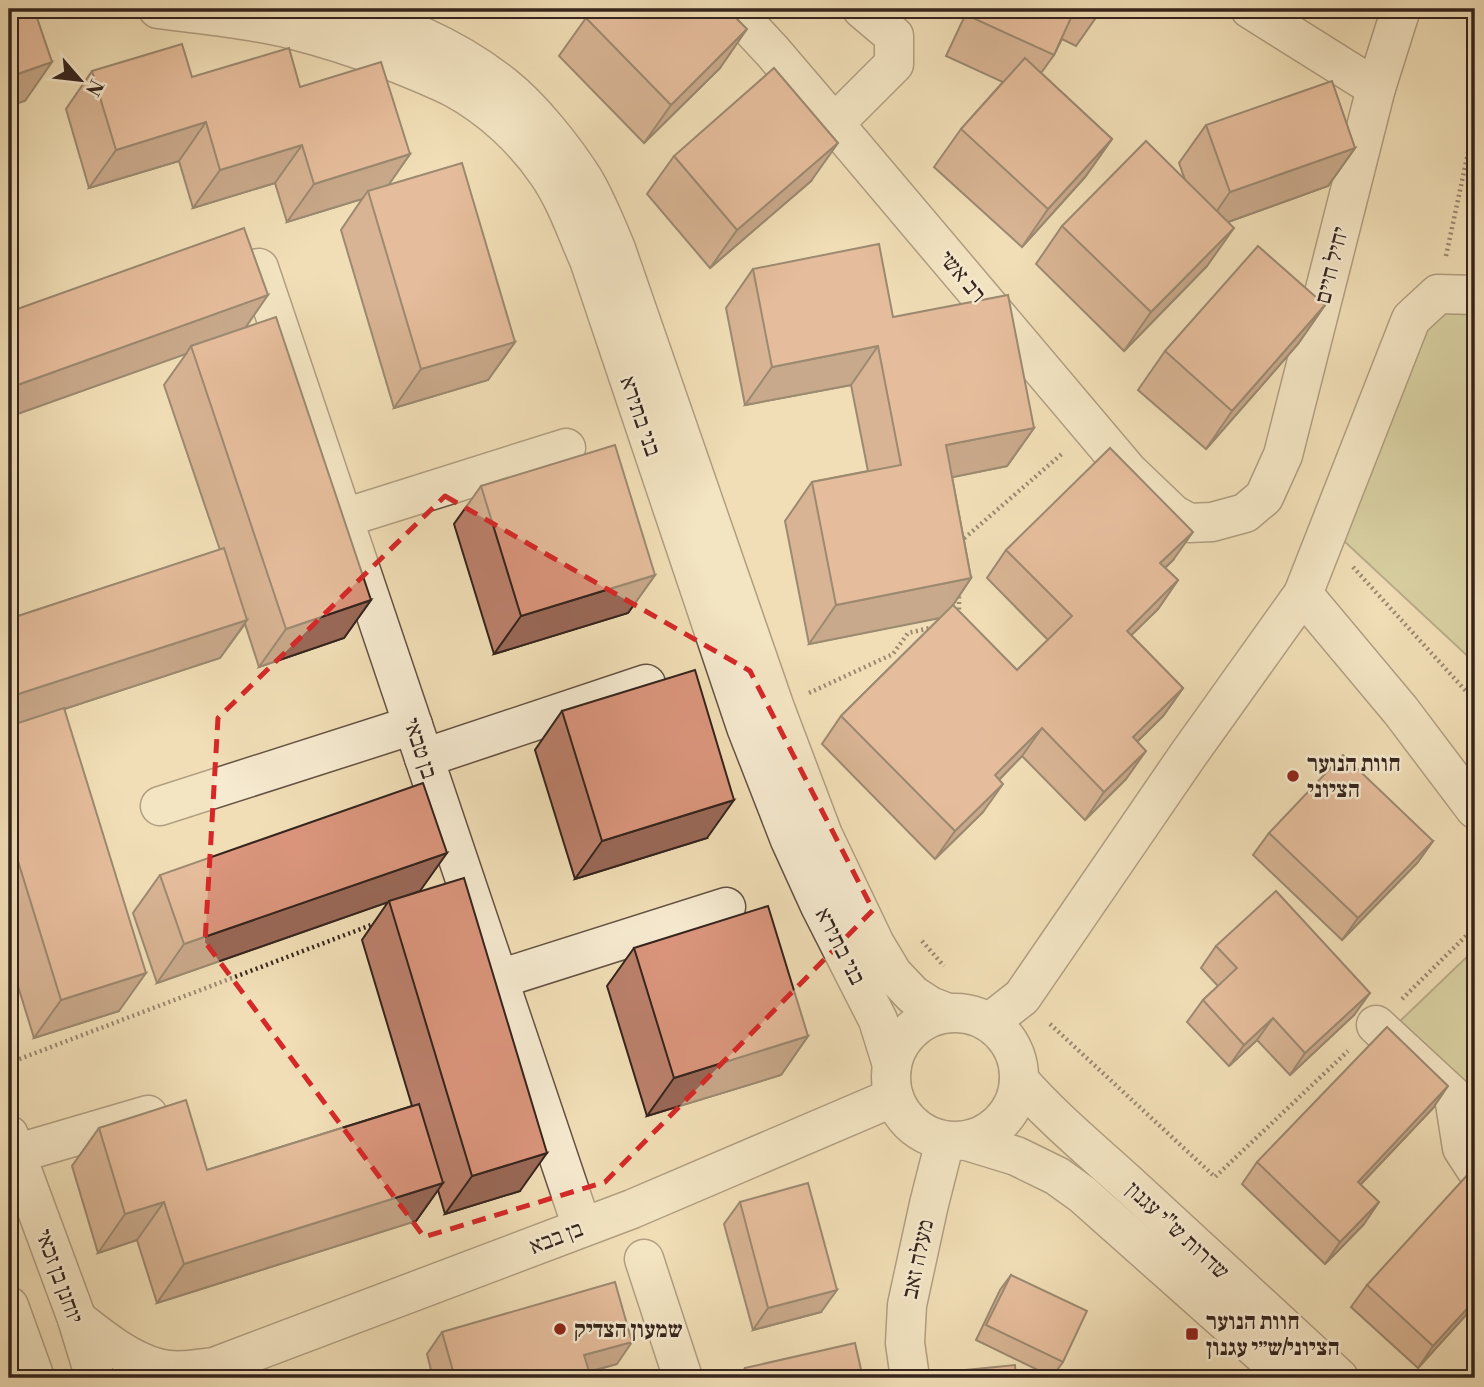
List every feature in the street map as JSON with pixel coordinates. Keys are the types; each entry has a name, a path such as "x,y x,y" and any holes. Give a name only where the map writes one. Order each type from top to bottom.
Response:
{"street":[{"name":"בני בתירא","path":"158,9 245,20 292,30 345,44 429,76 457,90 500,121 533,153 549,175 561,194 589,261 746,727 790,840 878,1020 893,1081"},
{"name":"בני בתירא","path":"333,9 377,20 420,36 479,68 506,87 526,107 558,144 585,182 616,249 775,708 823,835 875,944 893,974 913,995 948,1013"},
{"name":"רב אשי","path":"733,9 1128,471 1173,514 1189,523 1212,522 1245,513"},
{"path":"834,124 894,64 894,36 862,9"},
{"path":"1250,9 1376,88"},
{"name":"יחיל חיים","path":"1245,513 1264,497 1283,455 1376,88 1401,9"},
{"name":"בן טבאי","path":"259,268 582,1227"},
{"path":"990,1022 1021,997 1303,594 1411,318 1438,294 1475,295"},
{"path":"344,518 566,448"},
{"path":"1303,594 1401,711 1475,809"},
{"path":"160,806 646,684"},
{"path":"499,979 726,907"},
{"path":"948,1013 970,1014 990,1022 1003,1033 1018,1063 1020,1080 1015,1101 1004,1120 987,1133 956,1141 928,1136 913,1126 901,1113 893,1081 897,1050 909,1032 927,1019 948,1013"},
{"path":"1376,1025 1454,1097 1462,1148 1475,1168"},
{"name":"שדרות ש\"י עגנון","path":"1020,1080 1072,1135 1339,1378"},
{"name":"בן בבא","path":"77,1320 110,1345 159,1369 210,1373 632,1209 893,1081"},
{"path":"12,1145 184,1104"},
{"name":"שדרות ש\"י עגנון","path":"956,1141 1016,1156 1057,1176 1082,1194 1289,1378"},
{"name":"מעלה זאב","path":"910,1378 905,1343 907,1305 929,1204 956,1141"},
{"name":"יוחנן בן זכאי","path":"12,1145 77,1320 95,1378"},
{"path":"644,1259 683,1378"},
{"path":"9,1306 35,1378"}],"path":[{"path":"1438,294 1475,120"},
{"path":"960,554 960,542 981,523"},
{"path":"1325,537 1475,701"},
{"path":"959,580 959,618"},
{"path":"833,682 893,654 908,633 940,625"},
{"path":"9,1063 379,922"},
{"path":"1424,977 1475,927"},
{"path":"920,940 946,969"},
{"path":"1021,997 1214,1177 1334,1064"}],"highlighted area":[{"path":"445,496 750,671 873,910 605,1182 424,1237 205,942 218,718"}],"green space":[{"path":"1475,306 1475,663 1343,540 1428,318"},
{"path":"1475,949 1475,1099 1397,1024"}],"building":[{"path":"9,9 34,9 52,62 9,77"},
{"path":"595,9 727,9 747,29 671,105 586,18"},
{"path":"977,9 1075,9 1054,55 973,18"},
{"path":"182,44 192,77 289,48 300,87 381,62 410,154 314,184 302,145 220,170 206,122 116,150 92,71"},
{"path":"1025,58 1112,139 1048,209 961,129"},
{"path":"774,68 838,143 737,230 674,156"},
{"path":"1332,81 1355,148 1230,192 1206,125"},
{"path":"1146,141 1234,228 1151,312 1062,226"},
{"path":"462,163 515,342 421,369 368,191"},
{"path":"244,228 268,295 9,388 9,312"},
{"path":"879,244 893,317 1008,295 1034,428 946,445 971,578 836,605 812,482 901,465 878,346 772,367 753,269"},
{"path":"1258,246 1325,305 1232,411 1165,351"},
{"path":"276,317 371,600 286,629 191,346"},
{"path":"615,445 655,575 521,616 481,486"},
{"path":"1110,448 1193,532 1160,563 1178,580 1127,631 1183,688 1133,737 1146,751 1104,792 1042,728 995,775 1003,784 955,831 841,716 953,605 1017,670 1072,616 1006,550"},
{"path":"224,548 247,620 9,697 9,619"},
{"path":"695,670 734,800 602,841 562,711"},
{"path":"64,708 146,973 61,1000 9,832 9,726"},
{"path":"1343,755 1433,841 1358,918 1269,833"},
{"path":"423,783 447,853 184,944 160,875"},
{"path":"464,878 547,1153 472,1176 389,901"},
{"path":"1276,891 1370,993 1305,1053 1273,1018 1244,1045 1203,1000 1237,968 1216,946"},
{"path":"768,906 808,1036 674,1078 634,948"},
{"path":"1387,1027 1448,1086 1358,1182 1379,1202 1340,1242 1257,1162"},
{"path":"186,1100 207,1170 419,1104 443,1183 184,1264 164,1202 125,1214 99,1128"},
{"path":"1470,1172 1475,1178 1475,1300 1433,1346 1367,1285"},
{"path":"808,1183 837,1290 768,1308 740,1202"},
{"path":"1011,1275 1087,1311 1063,1362 986,1325"},
{"name":"שמעון הצדיק","path":"615,1282 632,1342 584,1355 591,1378 455,1378 442,1332"},
{"path":"855,1343 863,1378 747,1378 745,1368"},
{"path":"1015,1365 1016,1378 957,1378 956,1371"}],"place":[{"name":"חוות הנוער הציוני","path":"1293,776"},
{"name":"שמעון הצדיק","path":"560,1329"},
{"name":"חוות הנוער הציוני/ש״י עגנון","path":"1192,1334"}]}
